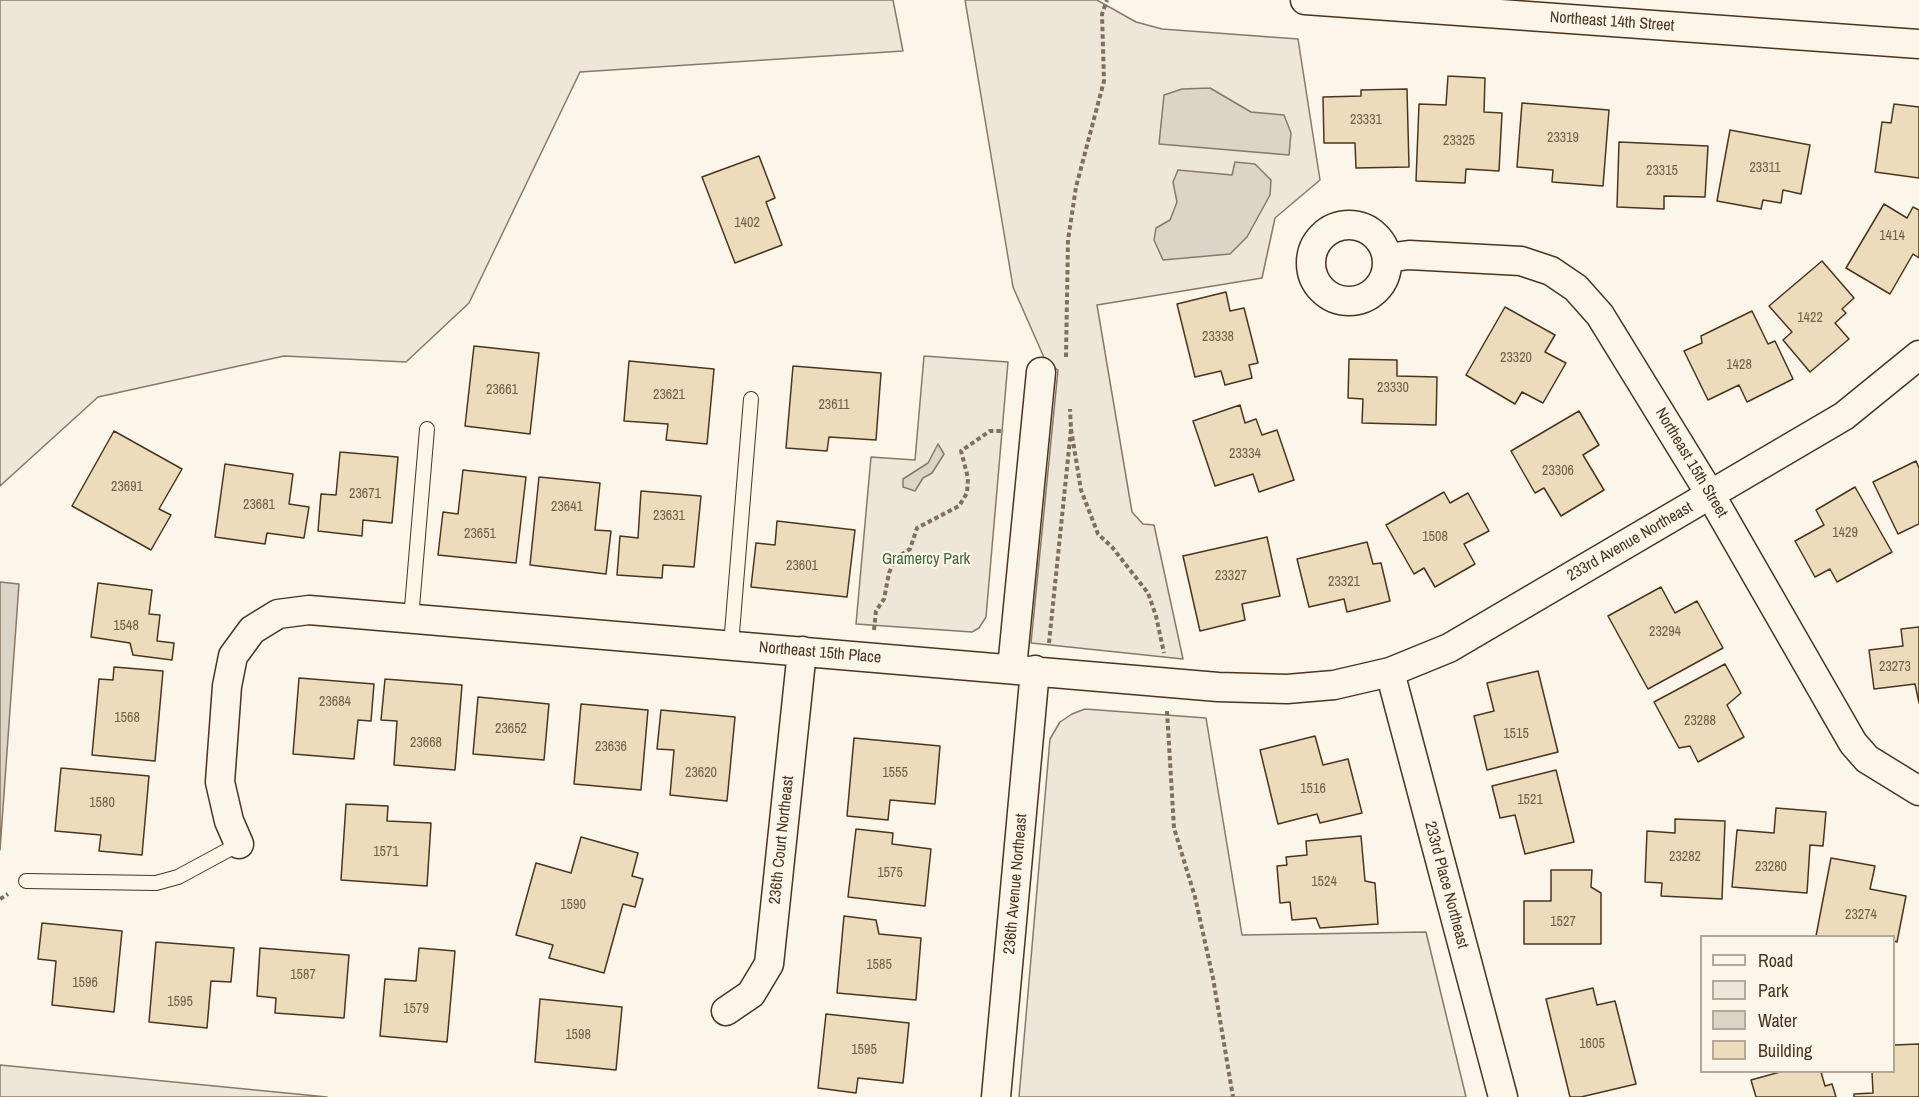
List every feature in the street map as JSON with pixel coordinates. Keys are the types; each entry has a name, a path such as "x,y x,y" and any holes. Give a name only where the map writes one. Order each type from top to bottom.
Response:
{"street":[{"name":"Northeast 14th Street","path":"1305,0 1919,44"},
{"name":"Northeast 15th Street","path":"1387,258 1408,255 1521,261 1551,271 1576,288 1600,315 1710,494 1853,744 1867,759 1919,791"},
{"name":"233rd Avenue Northeast","path":"1390,672 1449,648 1844,416 1919,355"},
{"name":"236th Avenue Northeast","path":"996,1097 1031,670 1035,434 1054,369"},
{"name":"Northeast 15th Place","path":"239,844 229,821 220,782 227,686 233,656 252,630 278,614 309,610 1166,682 1287,689 1334,685 1390,672"},
{"name":"236th Court Northeast","path":"726,1011 751,994 769,964 802,651"},
{"name":"233rd Place Northeast","path":"1390,672 1503,1097"}],"lane":[{"path":"731,645 752,399"},
{"path":"411,619 427,429"},
{"path":"26,882 156,882 178,877 239,844"}],"path":[{"path":"1054,369 1076,187 1104,81 1102,14 1107,0"},
{"path":"1069,398 1071,429 1081,490 1098,534 1112,547 1148,593 1156,616 1165,658 1168,765 1174,828 1195,897 1213,978 1233,1097"},
{"path":"1031,670 1071,429"},
{"path":"871,657 876,611 888,586 889,573 896,558 910,549 917,528 959,506 967,493 968,478 961,451 990,431 1035,434"}],"green space":[{"path":"0,0 893,0 903,51 580,72 469,303 406,362 284,356 98,397 0,486"},
{"path":"965,0 1097,0 1136,22 1162,29 1298,39 1320,180 1275,218 1262,278 1097,305 1132,512 1143,524 1154,525 1183,659 1031,643 1058,370 1046,362 1013,287"},
{"name":"Gramercy Park","path":"924,356 1008,362 986,617 979,628 972,632 856,624 871,457 915,460"},
{"path":"1085,709 1206,718 1242,935 1426,932 1466,1097 1019,1097 1050,739 1060,722"},
{"path":"0,1065 327,1097 0,1097"}],"water":[{"path":"1210,88 1251,112 1284,115 1291,133 1289,155 1159,144 1164,95 1182,89"},
{"path":"1235,162 1255,164 1271,180 1270,195 1247,237 1230,254 1163,260 1154,240 1156,228 1170,220 1177,202 1173,182 1178,170 1232,175"},
{"path":"938,444 944,454 932,473 923,478 915,491 903,487 903,479 928,463"},
{"path":"0,582 19,584 0,850"}],"building":[{"path":"1448,76 1485,78 1484,112 1502,113 1499,171 1466,169 1465,183 1416,181 1419,104 1446,105"},
{"path":"1407,89 1409,167 1356,168 1355,143 1324,143 1323,97 1361,96 1361,90"},
{"path":"1522,103 1609,110 1603,186 1552,182 1553,170 1517,167"},
{"path":"1894,104 1919,107 1919,178 1875,172 1882,122 1891,123"},
{"path":"1730,130 1810,145 1801,194 1783,190 1781,203 1763,200 1761,209 1717,201"},
{"path":"1619,142 1708,146 1705,197 1664,196 1664,209 1617,207"},
{"path":"759,156 775,198 766,202 782,245 735,263 702,177"},
{"path":"1884,204 1907,218 1913,207 1919,210 1919,258 1913,254 1890,294 1846,268"},
{"path":"1822,261 1854,298 1842,309 1846,313 1835,323 1849,339 1810,372 1783,340 1792,332 1769,306"},
{"path":"1226,292 1230,311 1244,308 1258,363 1249,365 1252,378 1225,385 1221,371 1195,377 1177,304"},
{"path":"1505,307 1555,335 1545,352 1566,363 1543,403 1522,392 1515,404 1466,375"},
{"path":"1752,311 1768,344 1775,341 1793,379 1747,402 1739,385 1708,400 1684,351 1702,343 1701,336"},
{"path":"474,346 539,353 530,434 465,426"},
{"path":"1349,359 1397,360 1397,376 1437,377 1436,425 1362,423 1363,399 1348,398"},
{"path":"629,361 714,369 707,444 666,440 668,424 624,421"},
{"path":"793,366 881,373 876,440 829,437 827,451 786,448"},
{"path":"1240,405 1245,423 1256,419 1262,435 1277,430 1294,480 1259,492 1253,474 1215,486 1193,421"},
{"path":"1579,411 1599,445 1583,455 1604,490 1561,516 1544,488 1535,493 1511,451"},
{"path":"114,431 182,469 159,509 171,515 151,550 72,506"},
{"path":"340,452 398,457 392,523 363,520 362,536 318,531 321,494 336,495"},
{"path":"1916,461 1919,468 1919,524 1898,534 1873,482"},
{"path":"225,464 293,474 289,504 309,507 304,538 267,533 265,544 215,537"},
{"path":"463,470 526,477 516,563 438,555 443,512 458,514"},
{"path":"539,477 600,483 595,530 611,531 606,574 530,565"},
{"path":"1855,487 1892,552 1837,582 1830,569 1815,577 1795,541 1824,525 1816,510"},
{"path":"641,491 701,496 694,567 663,565 662,578 617,575 620,536 638,538"},
{"path":"1444,492 1450,503 1468,493 1489,531 1464,544 1475,564 1435,587 1424,568 1414,574 1386,525"},
{"path":"777,521 855,530 847,597 751,587 756,543 775,545"},
{"path":"1267,537 1280,596 1242,604 1245,620 1200,631 1183,556"},
{"path":"1367,542 1373,564 1381,563 1390,601 1347,612 1344,599 1309,607 1297,559"},
{"path":"98,583 152,590 149,614 160,615 157,641 174,643 172,660 133,655 130,643 91,637"},
{"path":"1661,587 1675,613 1697,601 1723,648 1648,689 1608,616"},
{"path":"1919,627 1919,703 1915,684 1874,689 1869,650 1903,646 1901,629"},
{"path":"1725,664 1741,693 1727,705 1744,737 1698,762 1690,746 1679,748 1654,702"},
{"path":"114,667 163,671 155,761 92,755 99,679 113,680"},
{"path":"1538,671 1558,752 1487,770 1474,716 1494,711 1487,683"},
{"path":"299,678 374,684 371,721 358,720 354,759 293,754"},
{"path":"385,679 462,685 455,770 394,765 397,721 381,720"},
{"path":"478,697 549,704 544,760 473,754"},
{"path":"581,704 648,710 641,790 574,784"},
{"path":"661,710 735,717 727,801 670,795 674,750 657,749"},
{"path":"1315,736 1323,765 1348,759 1362,813 1320,823 1317,814 1278,824 1260,750"},
{"path":"854,738 940,746 935,804 890,800 888,820 847,816"},
{"path":"61,768 149,776 142,855 99,851 101,835 55,831"},
{"path":"1556,770 1574,842 1525,854 1515,815 1500,818 1492,786"},
{"path":"346,804 388,806 387,821 431,823 427,886 341,880"},
{"path":"1776,808 1826,812 1823,846 1810,845 1807,893 1732,887 1737,830 1774,833"},
{"path":"1675,819 1725,821 1722,899 1661,896 1662,883 1645,882 1647,831 1675,833"},
{"path":"856,829 893,833 892,844 931,849 925,906 848,897"},
{"path":"1361,836 1365,881 1375,883 1378,924 1320,928 1316,918 1292,920 1290,902 1280,903 1277,866 1287,865 1286,857 1307,855 1306,841"},
{"path":"581,837 638,853 632,876 643,879 635,907 623,904 604,973 549,958 553,945 516,935 536,863 571,873"},
{"path":"1831,858 1875,866 1870,889 1906,896 1897,942 1895,935 1816,935"},
{"path":"1551,870 1592,870 1591,887 1601,893 1601,944 1524,944 1524,901 1551,901"},
{"path":"844,916 876,920 879,934 921,938 916,1000 837,993"},
{"path":"42,923 122,931 114,1012 52,1005 56,961 38,959"},
{"path":"156,942 234,948 231,982 211,981 207,1028 149,1022"},
{"path":"260,948 349,955 344,1018 275,1013 276,998 257,996"},
{"path":"419,948 455,951 447,1042 380,1036 385,979 416,981"},
{"path":"1593,988 1597,1005 1615,1001 1636,1084 1581,1097 1570,1097 1546,999"},
{"path":"540,999 622,1007 616,1070 535,1062"},
{"path":"826,1014 909,1023 903,1083 858,1078 856,1093 818,1088"},
{"path":"1919,1044 1919,1097 1854,1097 1854,1094 1873,1093 1872,1073 1895,1073 1895,1045"},
{"path":"1776,1073 1821,1073 1825,1086 1832,1084 1836,1097 1756,1097 1751,1080"}]}
